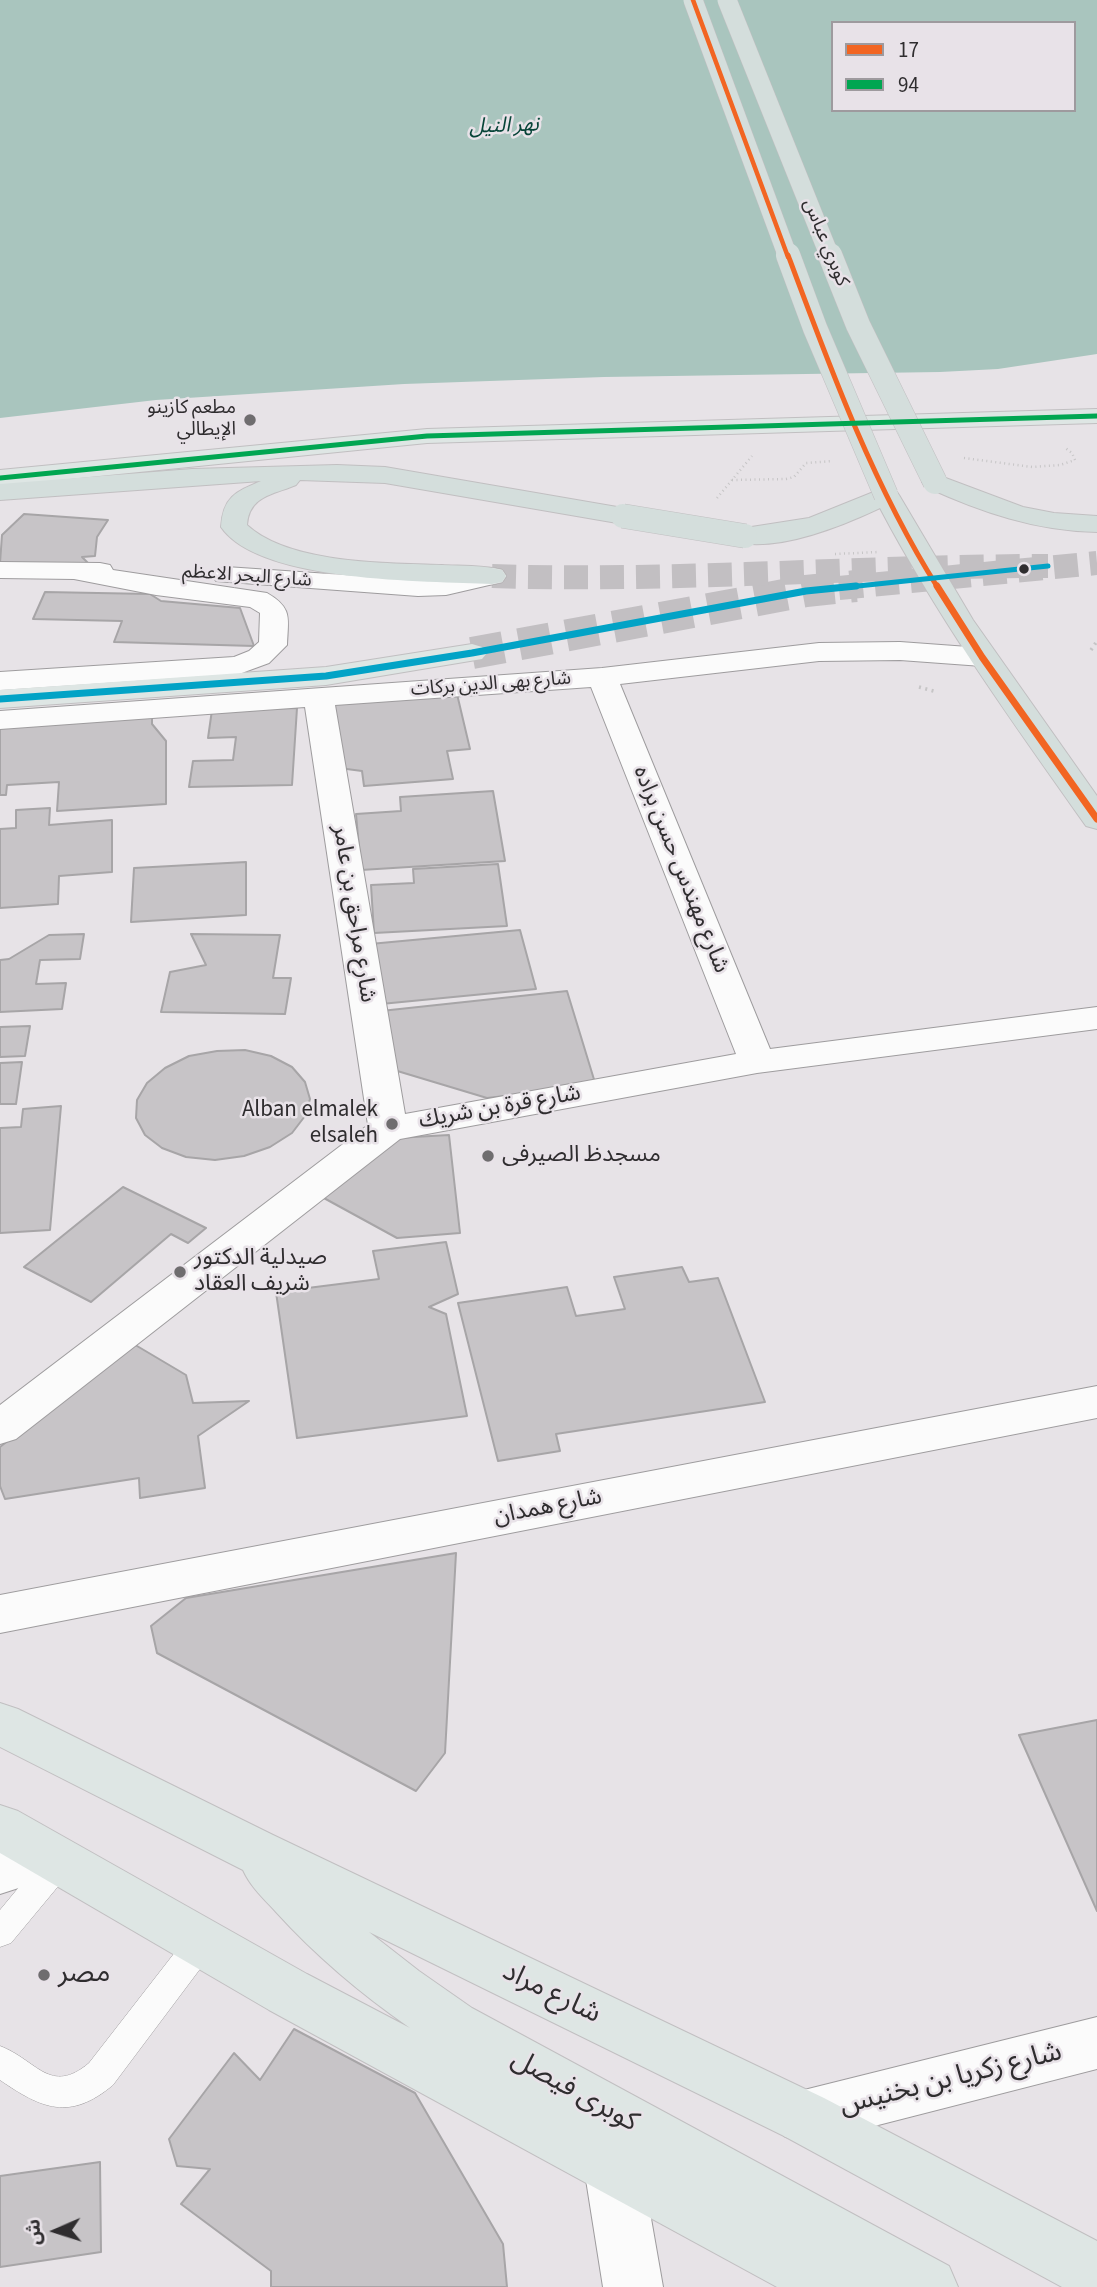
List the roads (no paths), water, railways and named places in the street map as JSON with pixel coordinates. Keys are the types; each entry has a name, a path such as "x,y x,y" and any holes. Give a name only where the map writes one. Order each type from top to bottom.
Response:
{"highway":[{"name":"كوبري عباس","path":"693,0 815,328 886,495 914,550 982,657 1097,819"},
{"name":"كوبري عباس","path":"727,0 858,325 935,482 979,502 1029,518 1097,524"},
{"path":"316,473 274,484 245,496 234,510 234,527 251,542 289,556 404,571 492,576"},
{"path":"0,492 187,476 316,473 385,475 744,536 812,528 886,495"}],"main road":[{"path":"0,478 427,436 1097,416"},
{"name":"شارع بهى الدين بركات","path":"0,699 326,676 472,653"},
{"name":"شارع مراد","path":"0,1724 255,1851 804,2117 1097,2273"},
{"path":"0,1827 36,1863 201,1943 838,2287"},
{"name":"كوبرى فيصل","path":"255,1851 295,1898 341,1944 393,1987 452,2026 928,2287"}],"street":[{"name":"شارع البحر الاعظم","path":"0,570 192,572 418,588 446,587 492,576"},
{"path":"0,681 239,665 259,657 273,645 274,613 271,607 257,598 156,587 75,571"},
{"name":"شارع بهى الدين بركات","path":"0,720 602,677 819,652 900,651 982,657"},
{"name":"شارع مهندس حسن براده","path":"602,677 757,1062"},
{"name":"شارع مراحق بن عامر","path":"318,698 388,1129"},
{"name":"شارع قرة بن شريك","path":"0,1429 388,1129 757,1062 1097,1018"},
{"name":"شارع همدان","path":"0,1614 1097,1402"},
{"name":"شارع زكريا بن بخنيس","path":"804,2117 1097,2043"},
{"path":"613,2167 633,2287"}],"lane":[{"path":"0,1933 36,1863"},
{"path":"0,2061 49,2092 68,2095 87,2088 101,2074 201,1943"}],"water":[{"name":"نهر النيل","path":"0,0 1097,0 1097,354 998,369 940,372 604,377 404,384 156,400 0,418"}],"tunnel":[{"path":"839,588 1097,563"},
{"path":"492,576 631,577 1048,566"},
{"path":"472,653 806,591 856,586"}],"place":[{"name":"مطعم كازينو الإيطالي","path":"250,420"},
{"name":"Alban elmalek elsaleh","path":"392,1124"},
{"name":"مسجدظ الصيرفى","path":"488,1156"},
{"name":"صيدلية الدكتور شريف العقاد","path":"180,1272"},
{"name":"مصر","path":"44,1975"}]}
